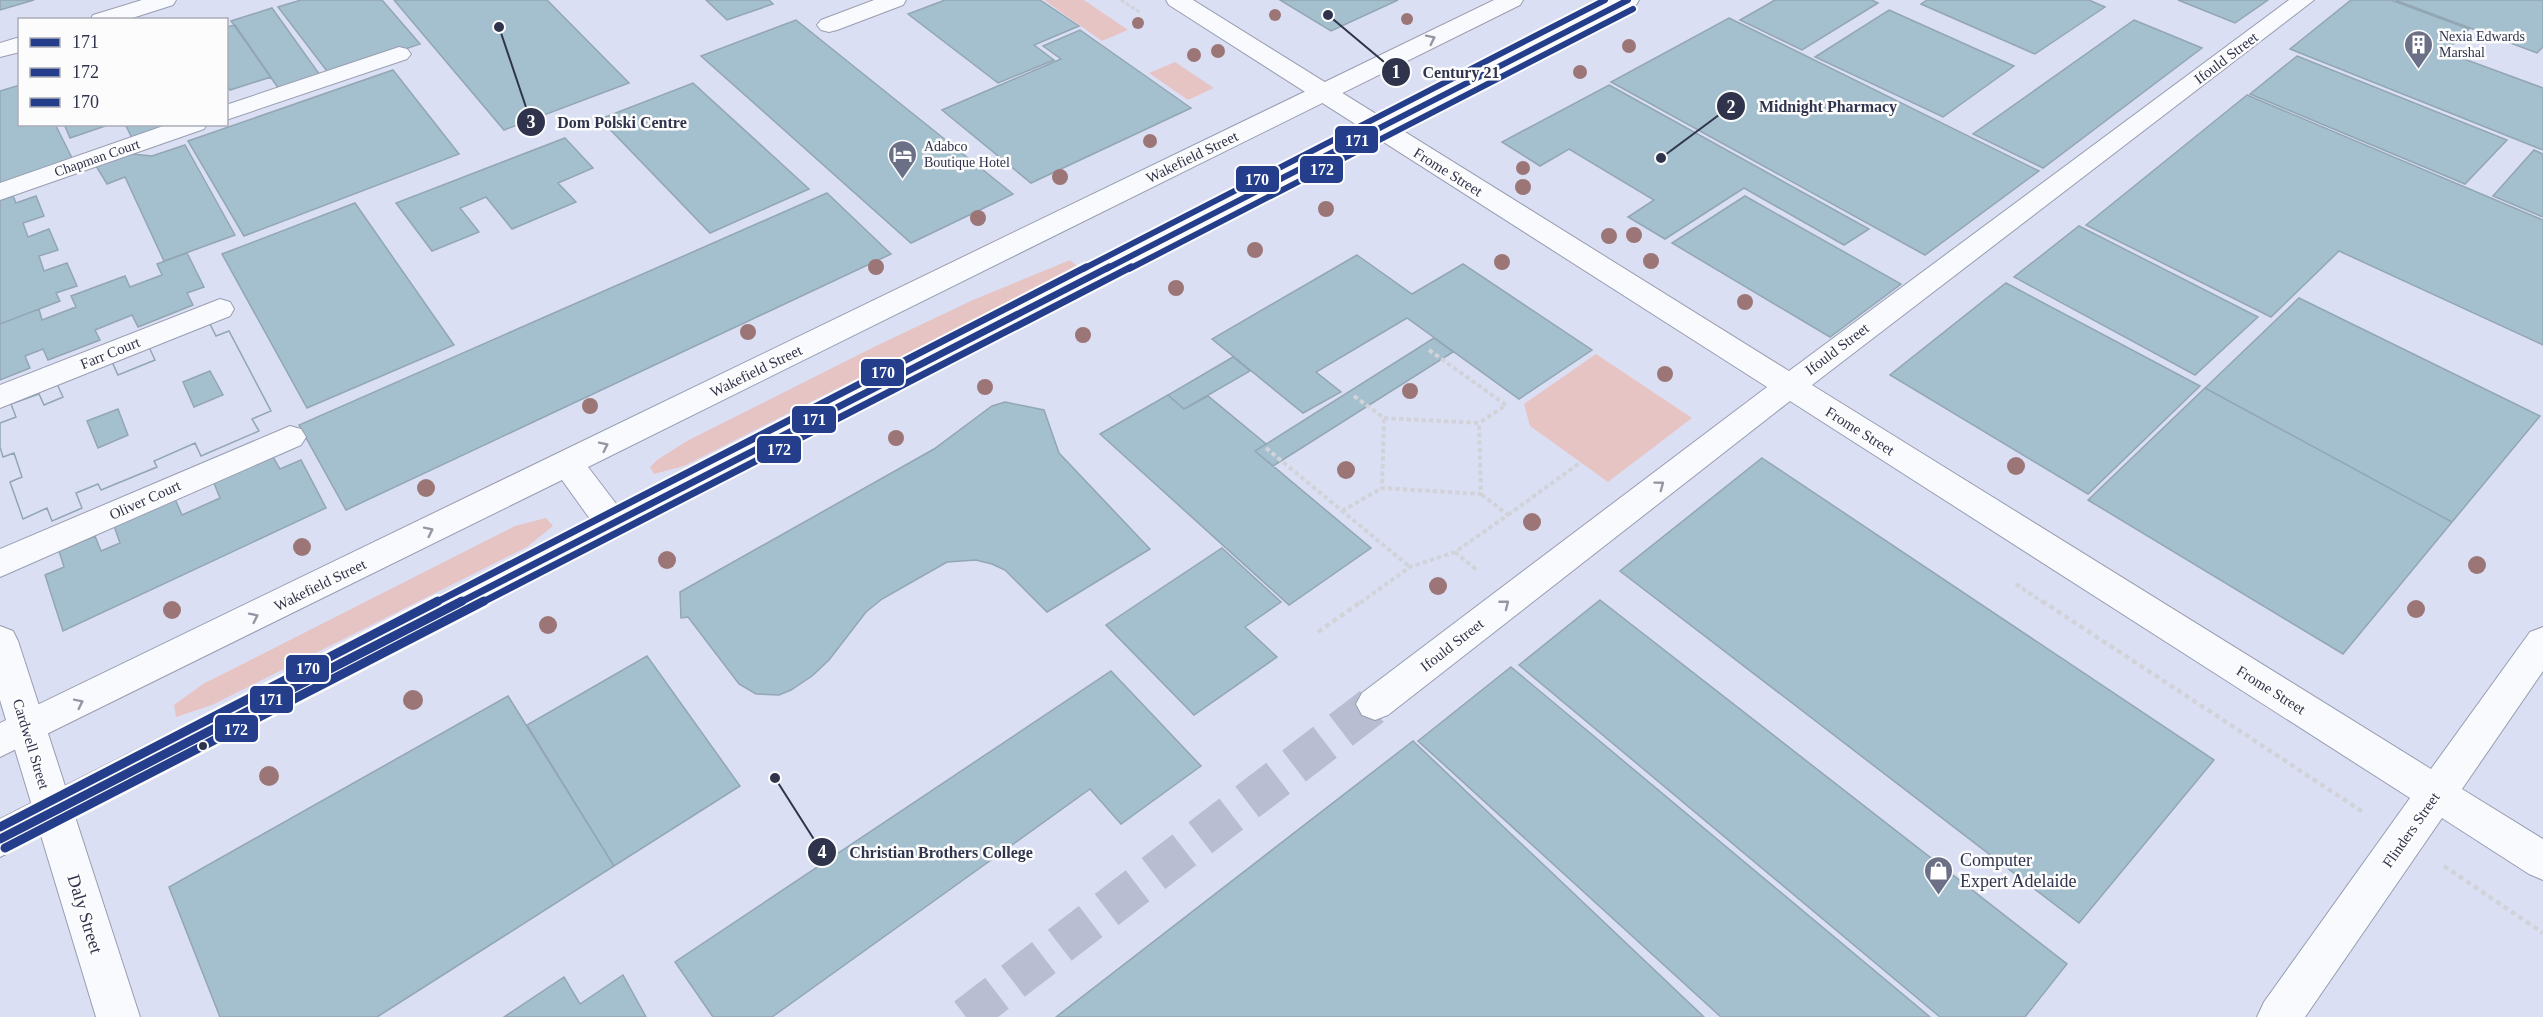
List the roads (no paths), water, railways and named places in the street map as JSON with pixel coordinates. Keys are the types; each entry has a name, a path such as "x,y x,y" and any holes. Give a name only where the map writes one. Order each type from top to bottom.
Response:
{"street":[{"path":"107,18 165,0"},
{"path":"829,26 895,0"},
{"name":"Frome Street","path":"1177,0 2543,861"},
{"name":"Wakefield Street","path":"13,735 1512,0"},
{"path":"0,839 1628,0"},
{"name":"Ifould Street","path":"1375,704 1789,386 2303,0"},
{"path":"0,50 18,45"},
{"path":"228,113 399,54"},
{"name":"Chapman Court","path":"0,192 189,126"},
{"name":"Farr Court","path":"0,397 220,309"},
{"name":"Oliver Court","path":"0,564 290,437"},
{"path":"567,463 612,524"},
{"name":"Cardwell Street","path":"0,641 13,735 52,812"},
{"name":"Flinders Street","path":"2279,1017 2543,642"},
{"name":"Daly Street","path":"52,812 118,1017"}],"tunnel":[{"path":"966,1017 1375,704"}],"place":[{"name":"Century 21","path":"1328,15"},
{"name":"Dom Polski Centre","path":"499,27"},
{"name":"Nexia Edwards Marshal","path":"2418,70"},
{"name":"Midnight Pharmacy","path":"1661,158"},
{"name":"Adabco Boutique Hotel","path":"903,180"},
{"name":"Christian Brothers College","path":"775,778"},
{"name":"Computer Expert Adelaide","path":"1939,896"}]}
